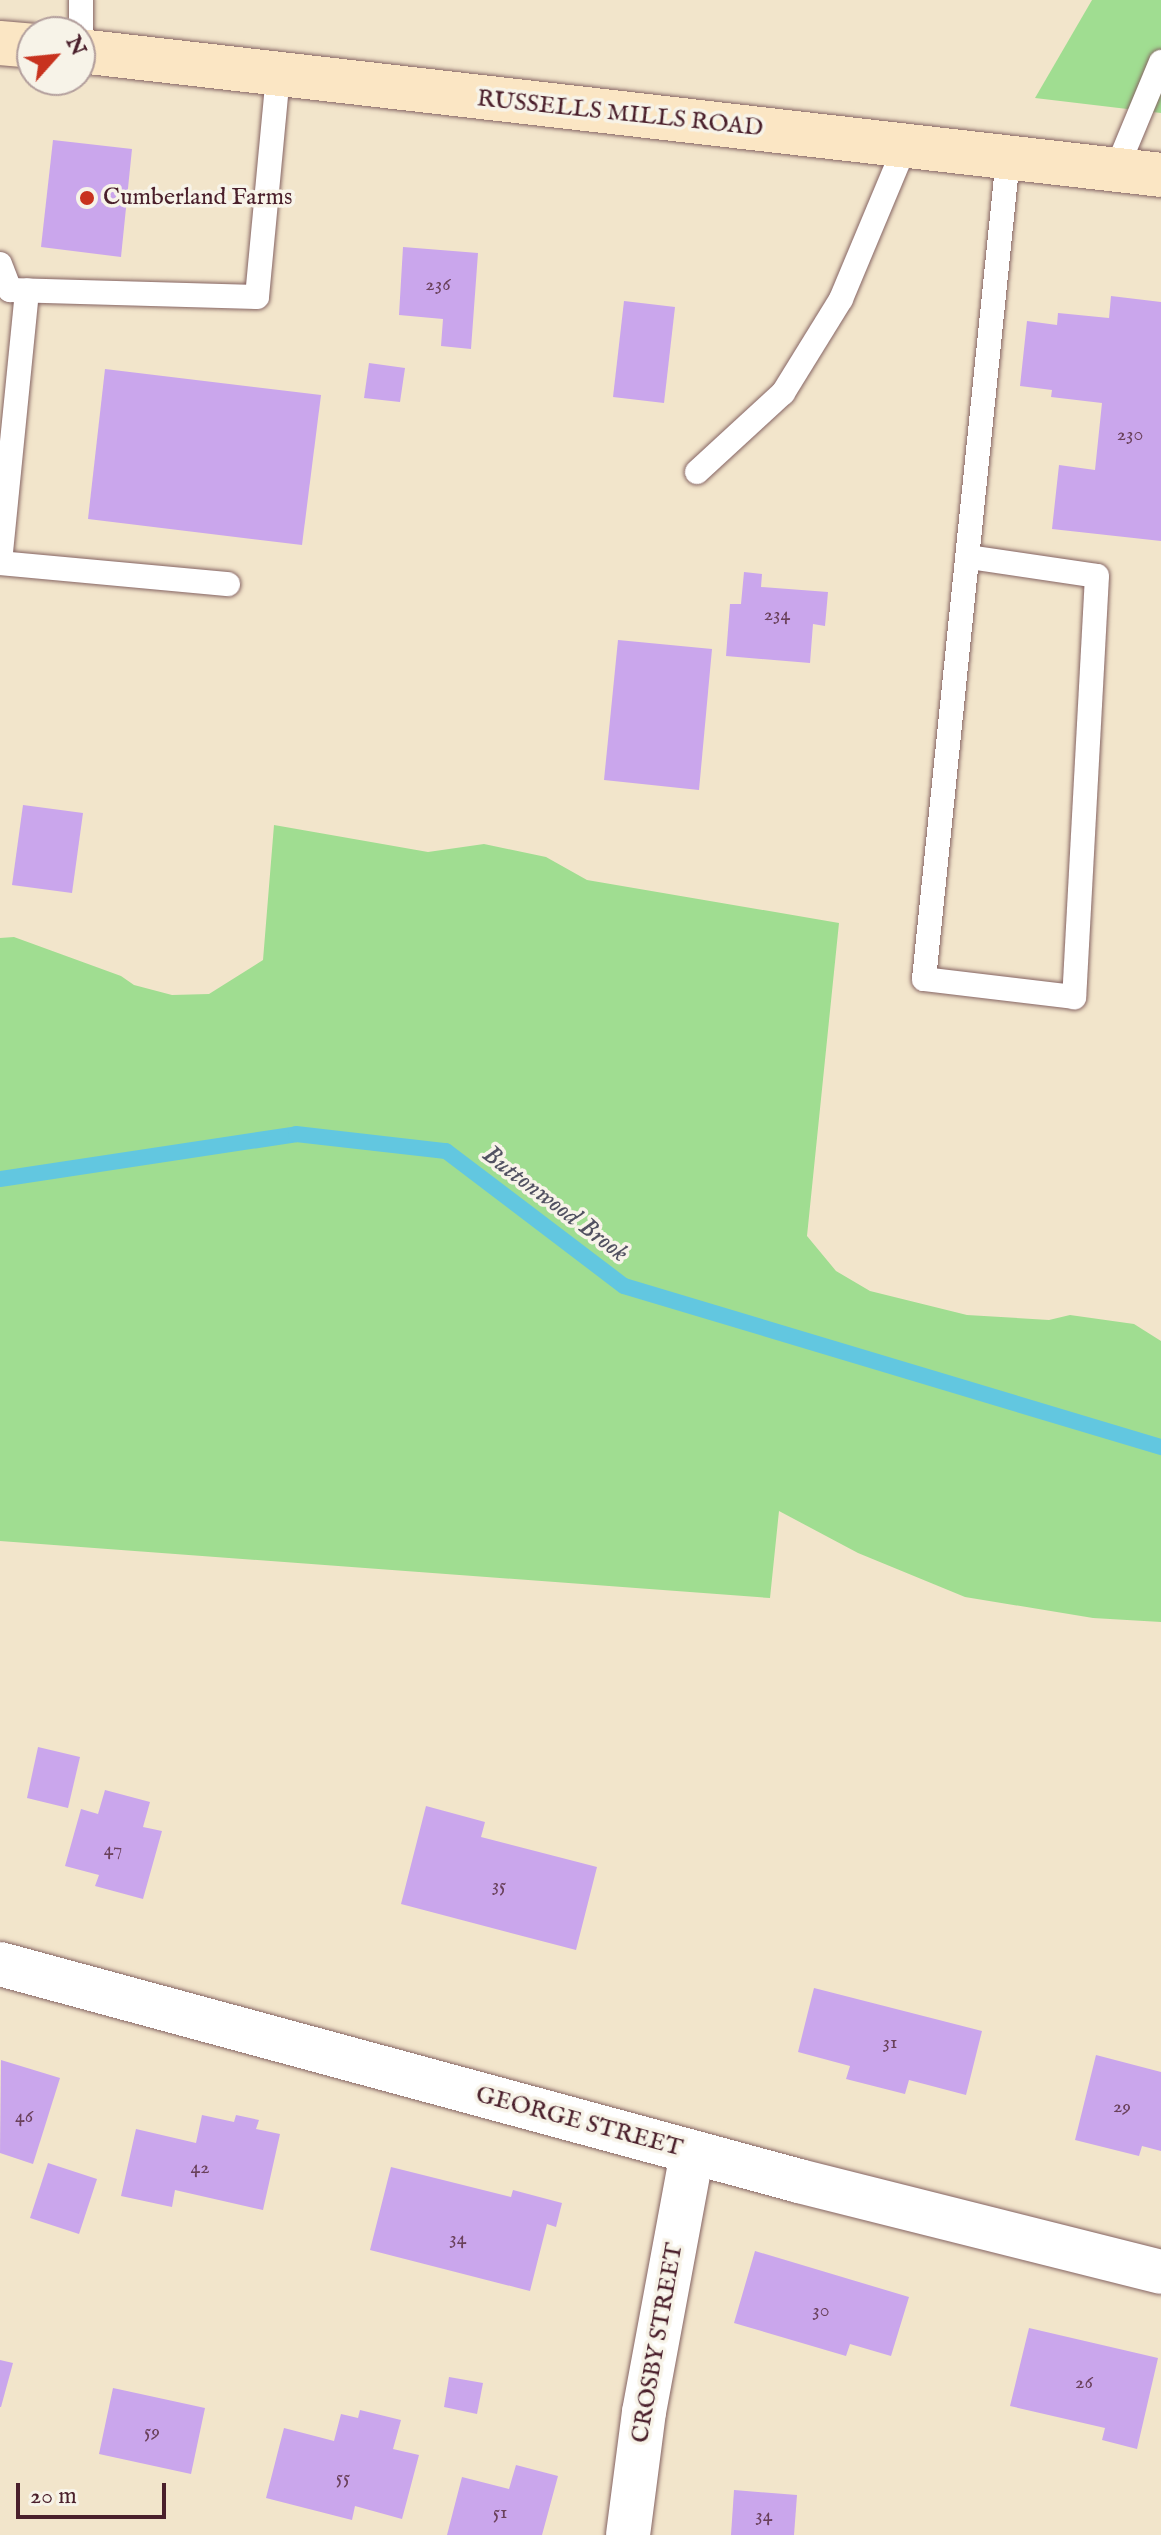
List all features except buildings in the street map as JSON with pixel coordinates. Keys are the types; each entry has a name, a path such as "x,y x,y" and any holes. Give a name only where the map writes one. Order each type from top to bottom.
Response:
{"main road":[{"name":"RUSSELLS MILLS ROAD","path":"96,53 1161,175"}],"street":[{"name":"GEORGE STREET","path":"0,1964 692,2152 1161,2272"},
{"name":"CROSBY STREET","path":"628,2535 644,2412 692,2152"}],"lane":[{"path":"1116,170 1161,62"},
{"path":"0,264 10,290 257,297 278,75"},
{"path":"697,472 783,393 841,299 905,146"},
{"path":"969,557 1097,576 1074,997 924,979 1008,158"},
{"path":"27,290 0,562 228,584"}],"green space":[{"path":"1092,0 1161,0 1161,113 1035,98"},
{"path":"274,825 428,852 484,844 546,857 587,880 839,923 807,1236 836,1271 870,1291 967,1315 1049,1320 1070,1315 1134,1324 1161,1341 1161,1622 1093,1618 965,1597 858,1553 779,1511 770,1598 0,1541 0,938 14,937 121,976 134,985 172,995 209,994 263,960"}],"waterway":[{"name":"Buttonwood Brook","path":"0,1179 296,1134 446,1151 624,1286 1161,1447"}],"place":[{"name":"Cumberland Farms","path":"87,198"}]}
